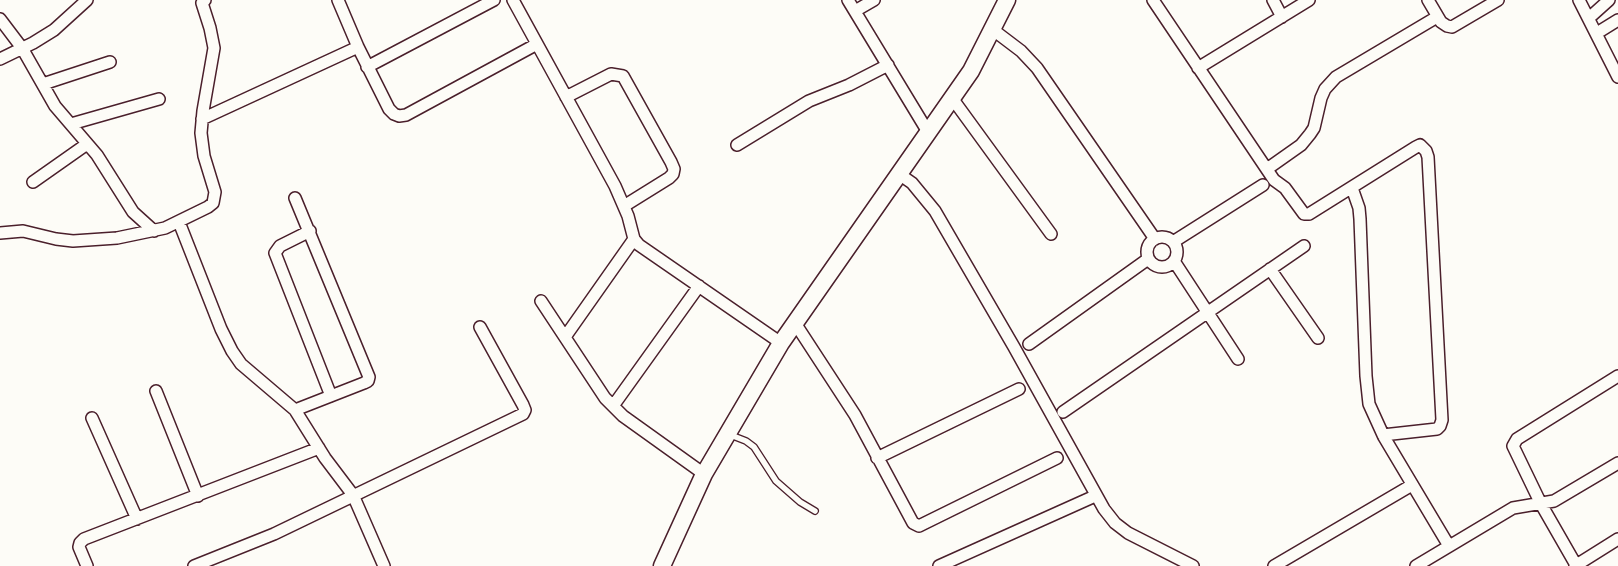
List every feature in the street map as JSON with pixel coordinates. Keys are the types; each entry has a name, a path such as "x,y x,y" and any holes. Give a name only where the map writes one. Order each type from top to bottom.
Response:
{"street":[{"path":"0,59 54,30 87,0"},
{"path":"0,233 23,231 56,239 73,241 116,238 154,230 179,222 213,203 215,192 204,156 201,133 214,48 210,28 202,3 205,0"},
{"path":"338,0 358,47 389,108 394,114 399,116 406,115 537,44"},
{"path":"368,67 492,0"},
{"path":"513,0 616,186 624,206 634,240 639,245 781,343"},
{"path":"848,0 928,132"},
{"path":"855,11 874,0"},
{"path":"662,566 704,474 781,343 971,72 1007,0"},
{"path":"1153,0 1274,180 1285,188 1302,212 1307,215 1416,147 1420,145 1426,151 1428,157 1442,420 1437,429 1382,435"},
{"path":"1273,0 1282,17"},
{"path":"1198,68 1309,0"},
{"path":"1428,0 1437,17 1446,26 1452,27 1498,0"},
{"path":"1579,0 1618,77"},
{"path":"1589,18 1609,0"},
{"path":"1267,169 1301,144 1310,134 1314,128 1325,89 1336,77 1437,17"},
{"path":"0,18 22,48 55,106 97,155 133,212 154,230"},
{"path":"1597,33 1618,20"},
{"path":"992,29 1021,51 1037,68 1155,239"},
{"path":"202,120 358,47"},
{"path":"43,84 110,62"},
{"path":"737,145 809,101 850,85 888,65"},
{"path":"566,97 611,74 623,76 671,162 674,169 673,174 669,178 624,206"},
{"path":"952,98 1051,234"},
{"path":"70,124 160,99"},
{"path":"33,182 87,144"},
{"path":"899,174 921,192 936,211 1014,346 1095,496 1115,523 1128,533 1193,566"},
{"path":"1173,242 1263,185"},
{"path":"1352,188 1360,219 1366,376 1369,404 1382,435 1449,546"},
{"path":"295,410 364,383 368,381 369,377 296,198"},
{"path":"179,222 220,329 232,351 241,364 295,410 319,448 352,495 384,566"},
{"path":"310,231 280,246 275,253 331,396"},
{"path":"1164,237 1173,242 1177,251 1174,261 1170,264 1160,267 1155,266 1148,259 1148,245 1155,239 1164,237"},
{"path":"565,337 634,240"},
{"path":"1063,412 1304,246"},
{"path":"1029,344 1148,259"},
{"path":"1174,261 1238,359"},
{"path":"1270,269 1318,338"},
{"path":"613,406 699,286"},
{"path":"541,301 605,398 623,416 704,474"},
{"path":"795,323 855,415 913,524 919,526 1058,458"},
{"path":"194,566 274,534 352,495 523,414 525,410 523,405 480,326"},
{"path":"1617,380 1515,442 1513,446 1515,453 1541,504 1575,566 1618,539"},
{"path":"877,458 1019,389"},
{"path":"156,391 198,496"},
{"path":"92,418 137,519"},
{"path":"87,566 80,550 80,543 84,539 319,448"},
{"path":"1416,566 1513,508 1541,504 1565,496 1618,463"},
{"path":"1274,566 1412,485"},
{"path":"944,565 1095,496"}],"lane":[{"path":"728,434 746,441 754,447 776,481 800,502 815,511"}]}
